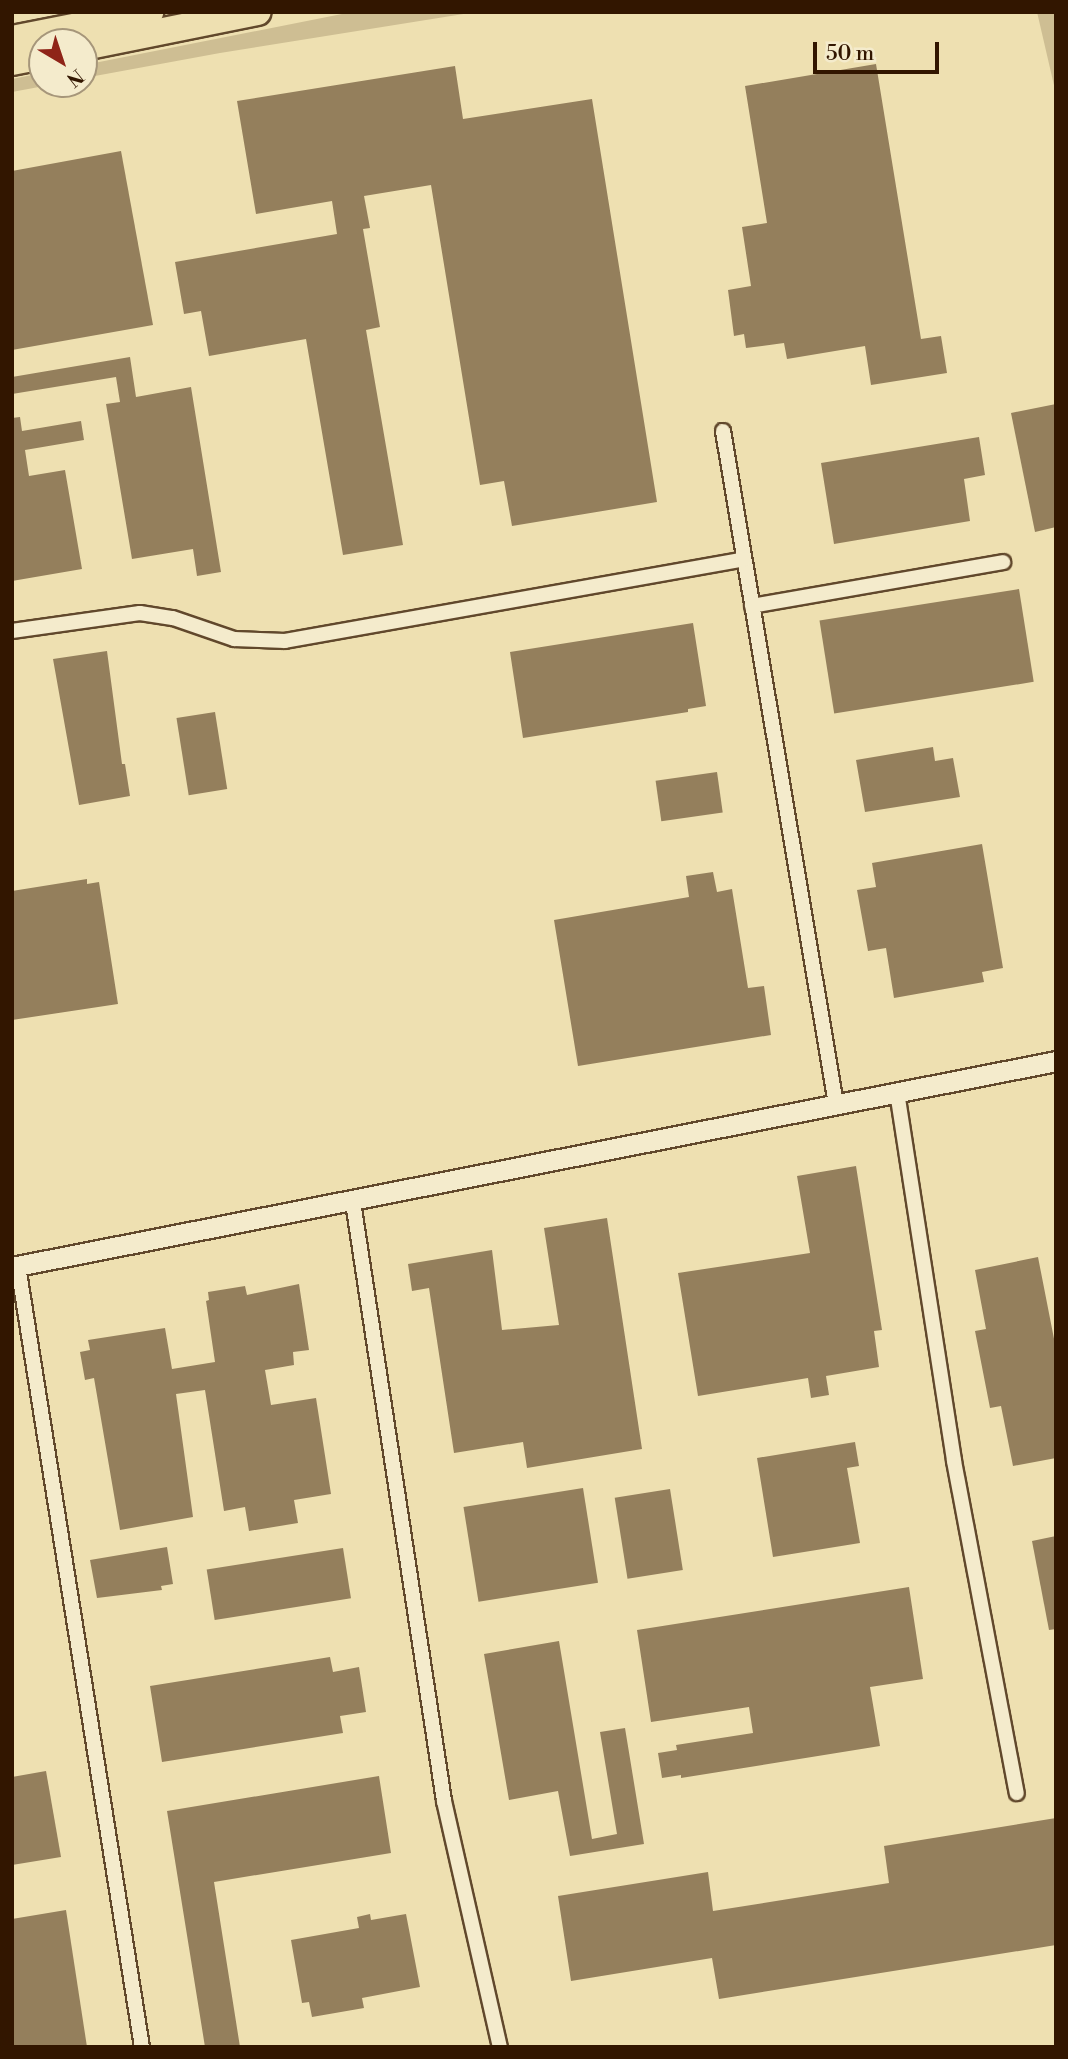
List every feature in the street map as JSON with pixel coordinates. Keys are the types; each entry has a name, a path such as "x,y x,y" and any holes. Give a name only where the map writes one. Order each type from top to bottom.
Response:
{"highway":[{"path":"12,39 150,12"},
{"path":"98,44 258,12"}],"street":[{"path":"723,431 836,1104"},
{"path":"12,631 140,614 173,618 233,639 285,641 744,559"},
{"path":"752,606 1003,562"},
{"path":"142,2047 15,1266 353,1202 1056,1061"},
{"path":"897,1091 954,1461 1017,1793"},
{"path":"353,1202 444,1801 500,2047"}],"shaded area":[{"path":"352,12 476,12 98,75 98,62"},
{"path":"1037,12 1056,12 1056,94"},
{"path":"28,76 28,89 12,92 12,79"}],"building":[{"path":"876,64 921,339 941,336 947,373 871,385 865,346 787,359 784,343 746,348 744,334 734,336 728,290 751,286 742,227 767,223 745,86"},
{"path":"455,66 463,119 592,99 657,502 512,526 504,481 480,485 431,185 364,196 370,228 363,229 380,327 366,330 403,545 343,555 306,339 209,356 201,311 184,314 175,262 337,234 332,201 256,214 237,101"},
{"path":"121,151 153,325 12,350 12,171"},
{"path":"130,357 136,397 191,387 221,572 197,576 193,549 132,559 106,404 120,402 116,377 12,394 12,377"},
{"path":"1056,404 1056,527 1035,532 1011,413"},
{"path":"20,417 22,431 81,421 84,440 25,450 29,476 65,470 82,569 12,581 12,418"},
{"path":"979,437 985,475 964,479 970,521 834,544 821,463"},
{"path":"1019,589 1034,682 834,713 819,621"},
{"path":"693,623 706,706 688,709 688,712 523,738 510,652"},
{"path":"107,651 122,764 125,764 130,796 79,805 53,659"},
{"path":"215,712 227,789 189,795 176,718"},
{"path":"933,747 935,761 953,758 960,797 865,812 856,760"},
{"path":"717,772 723,813 661,821 656,781"},
{"path":"982,844 1003,968 982,972 984,982 894,998 886,948 868,951 857,890 876,887 872,863"},
{"path":"713,872 717,892 732,889 748,988 764,986 771,1035 578,1066 554,920 689,897 686,876"},
{"path":"87,879 87,884 99,882 118,1004 12,1020 12,891"},
{"path":"856,1166 882,1330 874,1331 879,1367 826,1376 829,1395 811,1398 808,1378 698,1396 678,1273 810,1253 797,1176"},
{"path":"607,1218 642,1449 527,1468 523,1442 454,1453 429,1288 412,1291 408,1264 492,1250 502,1330 559,1325 544,1228"},
{"path":"1038,1257 1056,1349 1056,1458 1013,1466 1001,1406 990,1408 975,1331 986,1329 975,1270"},
{"path":"299,1284 309,1350 293,1352 294,1365 265,1370 271,1405 316,1398 331,1494 294,1500 298,1523 249,1531 245,1507 224,1511 205,1390 176,1394 193,1517 120,1530 94,1378 85,1380 80,1352 90,1350 88,1340 165,1328 172,1369 215,1362 206,1301 209,1300 208,1292 245,1286 247,1295"},
{"path":"855,1442 859,1466 847,1468 860,1543 773,1557 757,1458"},
{"path":"583,1488 598,1583 479,1602 463,1507"},
{"path":"670,1489 683,1570 628,1579 615,1498"},
{"path":"1056,1536 1056,1629 1049,1630 1032,1541"},
{"path":"167,1547 173,1584 161,1586 162,1590 97,1598 90,1560"},
{"path":"343,1548 351,1598 215,1620 207,1570"},
{"path":"909,1587 923,1679 870,1687 880,1746 681,1778 681,1775 662,1778 658,1753 677,1750 676,1745 753,1733 749,1707 651,1722 637,1630"},
{"path":"559,1641 592,1839 617,1834 600,1732 625,1728 644,1844 570,1856 558,1791 509,1800 484,1654"},
{"path":"330,1657 333,1672 359,1667 366,1712 340,1716 343,1733 162,1762 150,1686"},
{"path":"46,1771 61,1857 12,1865 12,1777"},
{"path":"379,1776 391,1853 214,1882 240,2047 205,2047 167,1811"},
{"path":"1056,1818 1056,1945 719,1999 712,1958 571,1981 558,1896 708,1872 713,1911 889,1883 884,1846"},
{"path":"66,1910 87,2047 12,2047 12,1919"},
{"path":"370,1914 371,1920 406,1914 420,1987 362,1998 364,2008 312,2017 309,2002 302,2003 291,1940 359,1928 357,1917"}]}
